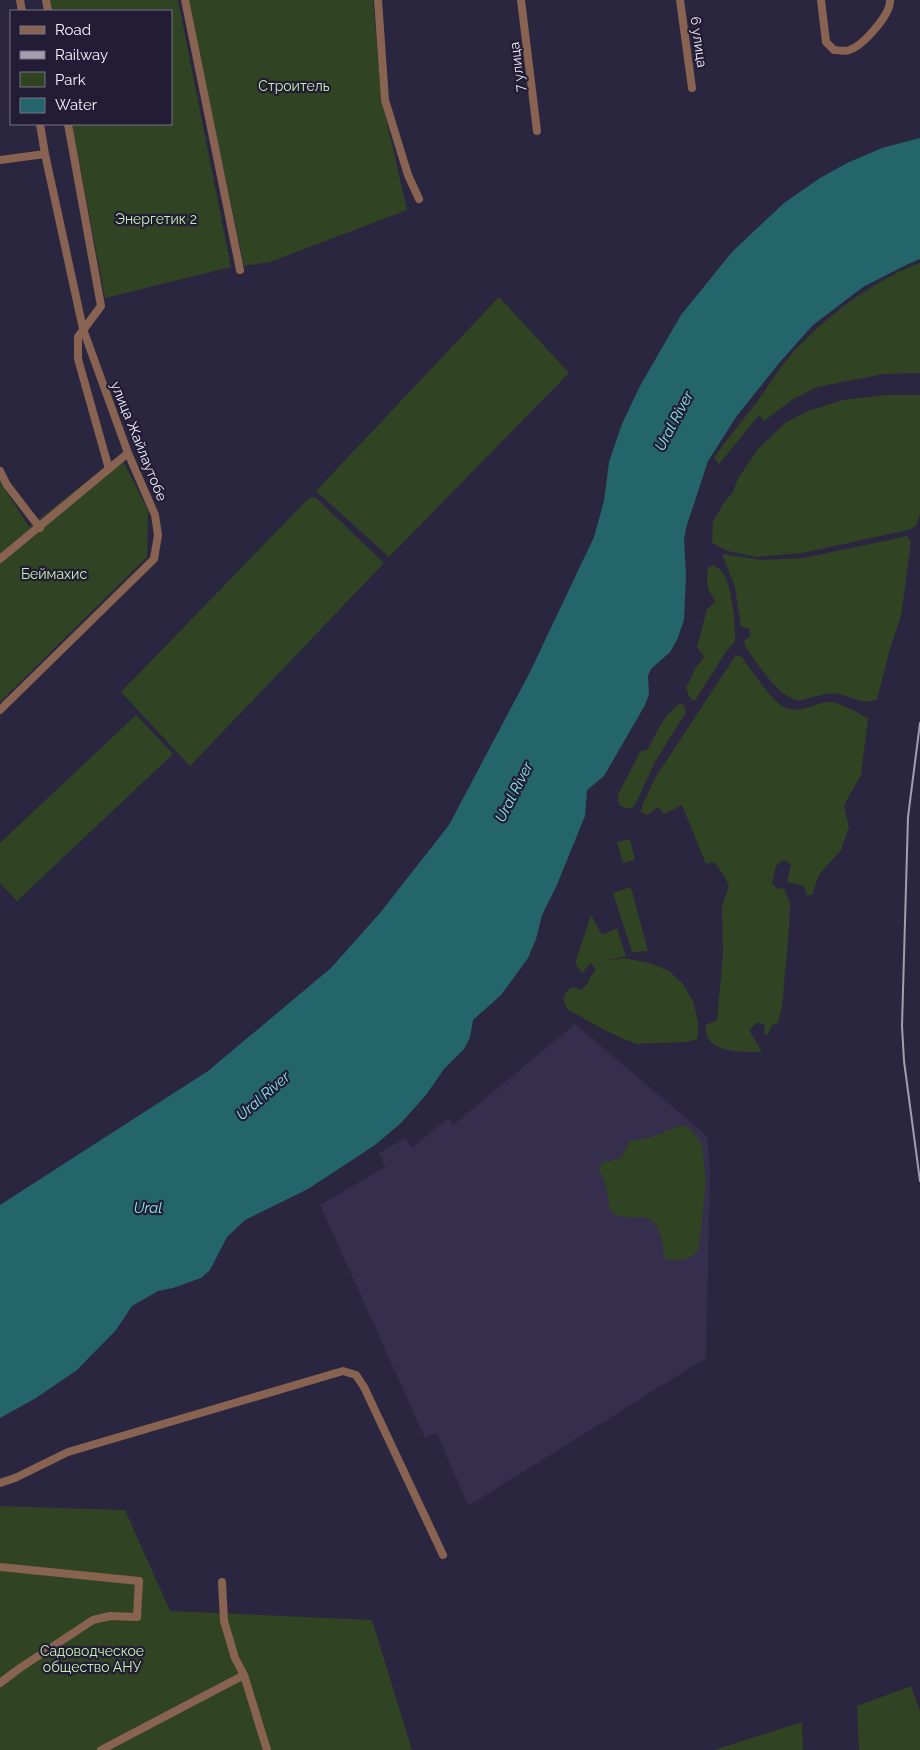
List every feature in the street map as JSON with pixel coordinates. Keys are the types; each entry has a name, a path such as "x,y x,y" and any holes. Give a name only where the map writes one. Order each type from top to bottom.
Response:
{"street":[{"path":"185,0 240,270"},
{"path":"378,0 385,100 408,175 419,199"},
{"name":"7 улица","path":"521,0 537,131"},
{"name":"6 улица","path":"680,0 692,88"},
{"path":"822,0 826,42 834,50 849,50 863,42 879,24 890,4 890,0"},
{"name":"улица Жайлаутобе","path":"0,710 154,559 158,535 155,515 128,453 83,329 40,125"},
{"path":"68,125 101,306 78,337 78,359 109,469"},
{"path":"0,160 45,154"},
{"path":"0,559 40,528 128,453"},
{"path":"0,471 7,485 40,528"},
{"path":"0,1483 15,1478 68,1452 343,1371 356,1375 364,1387 443,1555"},
{"path":"0,1567 139,1582 137,1617 110,1616 93,1620 78,1632 20,1668 0,1684"},
{"path":"222,1582 224,1621 235,1658 244,1675 267,1750"},
{"path":"101,1750 244,1675"}],"shaded area":[{"path":"575,1024 707,1136 710,1169 706,1358 468,1506 437,1433 425,1438 320,1205 385,1167 379,1153 406,1138 412,1148 448,1118 453,1125"}],"green space":[{"name":"Энергетик 2","path":"49,0 178,0 231,267 105,298 72,125 172,125 172,10 51,10"},
{"name":"Строитель","path":"188,0 373,0 381,96 407,210 270,262 244,266"},
{"path":"920,263 920,373 884,374 817,387 792,400 764,421 759,415 719,464 714,458 728,438 782,366 813,332 865,291 902,270"},
{"path":"499,297 569,373 389,557 316,491"},
{"path":"886,395 920,395 920,514 916,526 908,530 802,553 757,557 728,551 712,543 713,522 723,504 733,492 738,478 759,448 785,423 808,411 843,400"},
{"name":"Беймахис","path":"120,455 148,510 147,557 0,702 0,481 29,527"},
{"path":"310,497 316,498 384,563 190,766 121,692"},
{"path":"907,536 911,542 901,616 877,699 867,702 839,694 824,694 801,700 786,695 770,680 746,648 744,641 751,636 749,628 741,627 735,587 722,554 762,560 804,558"},
{"path":"714,565 723,573 729,587 734,616 735,642 727,650 693,701 686,688 695,669 704,657 697,647 707,609 715,602 707,585 708,568"},
{"path":"736,655 742,657 767,692 784,707 796,710 833,702 868,718 861,775 844,805 849,827 841,850 819,875 812,895 807,895 804,886 787,882 791,864 783,860 776,866 772,883 777,889 784,888 790,903 789,928 782,1007 778,1023 772,1025 768,1035 764,1033 765,1025 758,1022 749,1030 762,1052 725,1049 711,1041 707,1034 706,1025 717,1020 723,955 722,905 729,886 724,875 714,862 706,864 682,805 664,814 658,807 647,815 641,812 655,778"},
{"path":"679,704 684,705 686,712 655,762 635,805 631,809 620,806 618,795 640,752 648,749 669,713"},
{"path":"136,715 173,754 17,901 0,883 0,843"},
{"path":"630,839 635,860 623,863 617,842"},
{"path":"631,887 648,951 632,952 613,893"},
{"path":"591,915 602,935 617,928 626,956 604,961 624,958 650,963 669,971 682,983 693,1001 698,1022 698,1036 696,1040 636,1044 606,1031 567,1009 563,998 568,990 574,987 581,990 589,982 589,979 596,970 591,963 582,973 575,963"},
{"path":"681,1125 690,1128 702,1144 706,1181 699,1250 687,1259 673,1260 664,1258 661,1238 656,1225 649,1219 615,1215 609,1208 607,1192 599,1170 602,1162 620,1159 630,1141 651,1137"},
{"name":"Садоводческое общество АНУ","path":"0,1506 125,1510 170,1611 372,1620 412,1750 0,1750"},
{"path":"911,1686 920,1711 920,1750 859,1750 857,1706"},
{"path":"802,1722 803,1750 714,1750"}],"water":[{"name":"Ural","path":"920,138 920,259 863,287 813,325 780,362 736,417 708,461 686,528 684,540 686,574 684,620 677,640 670,652 651,669 648,676 649,694 645,705 604,776 587,790 585,816 556,887 542,915 536,939 528,958 501,995 473,1020 470,1037 464,1049 444,1069 426,1095 401,1123 375,1145 308,1189 245,1220 227,1237 210,1270 201,1278 158,1291 132,1306 116,1330 77,1370 36,1398 0,1418 0,1205 208,1071 331,968 380,913 449,825 530,672 594,537 604,501 609,462 622,424 640,386 681,315 732,252 784,203 820,178 847,163 882,148"}],"railway":[{"path":"920,723 908,817 902,1026 904,1061 920,1181"}],"water label":[{"name":"Ural River","path":"674,421"},
{"name":"Ural River","path":"514,792"},
{"name":"Ural River","path":"263,1096"}]}
